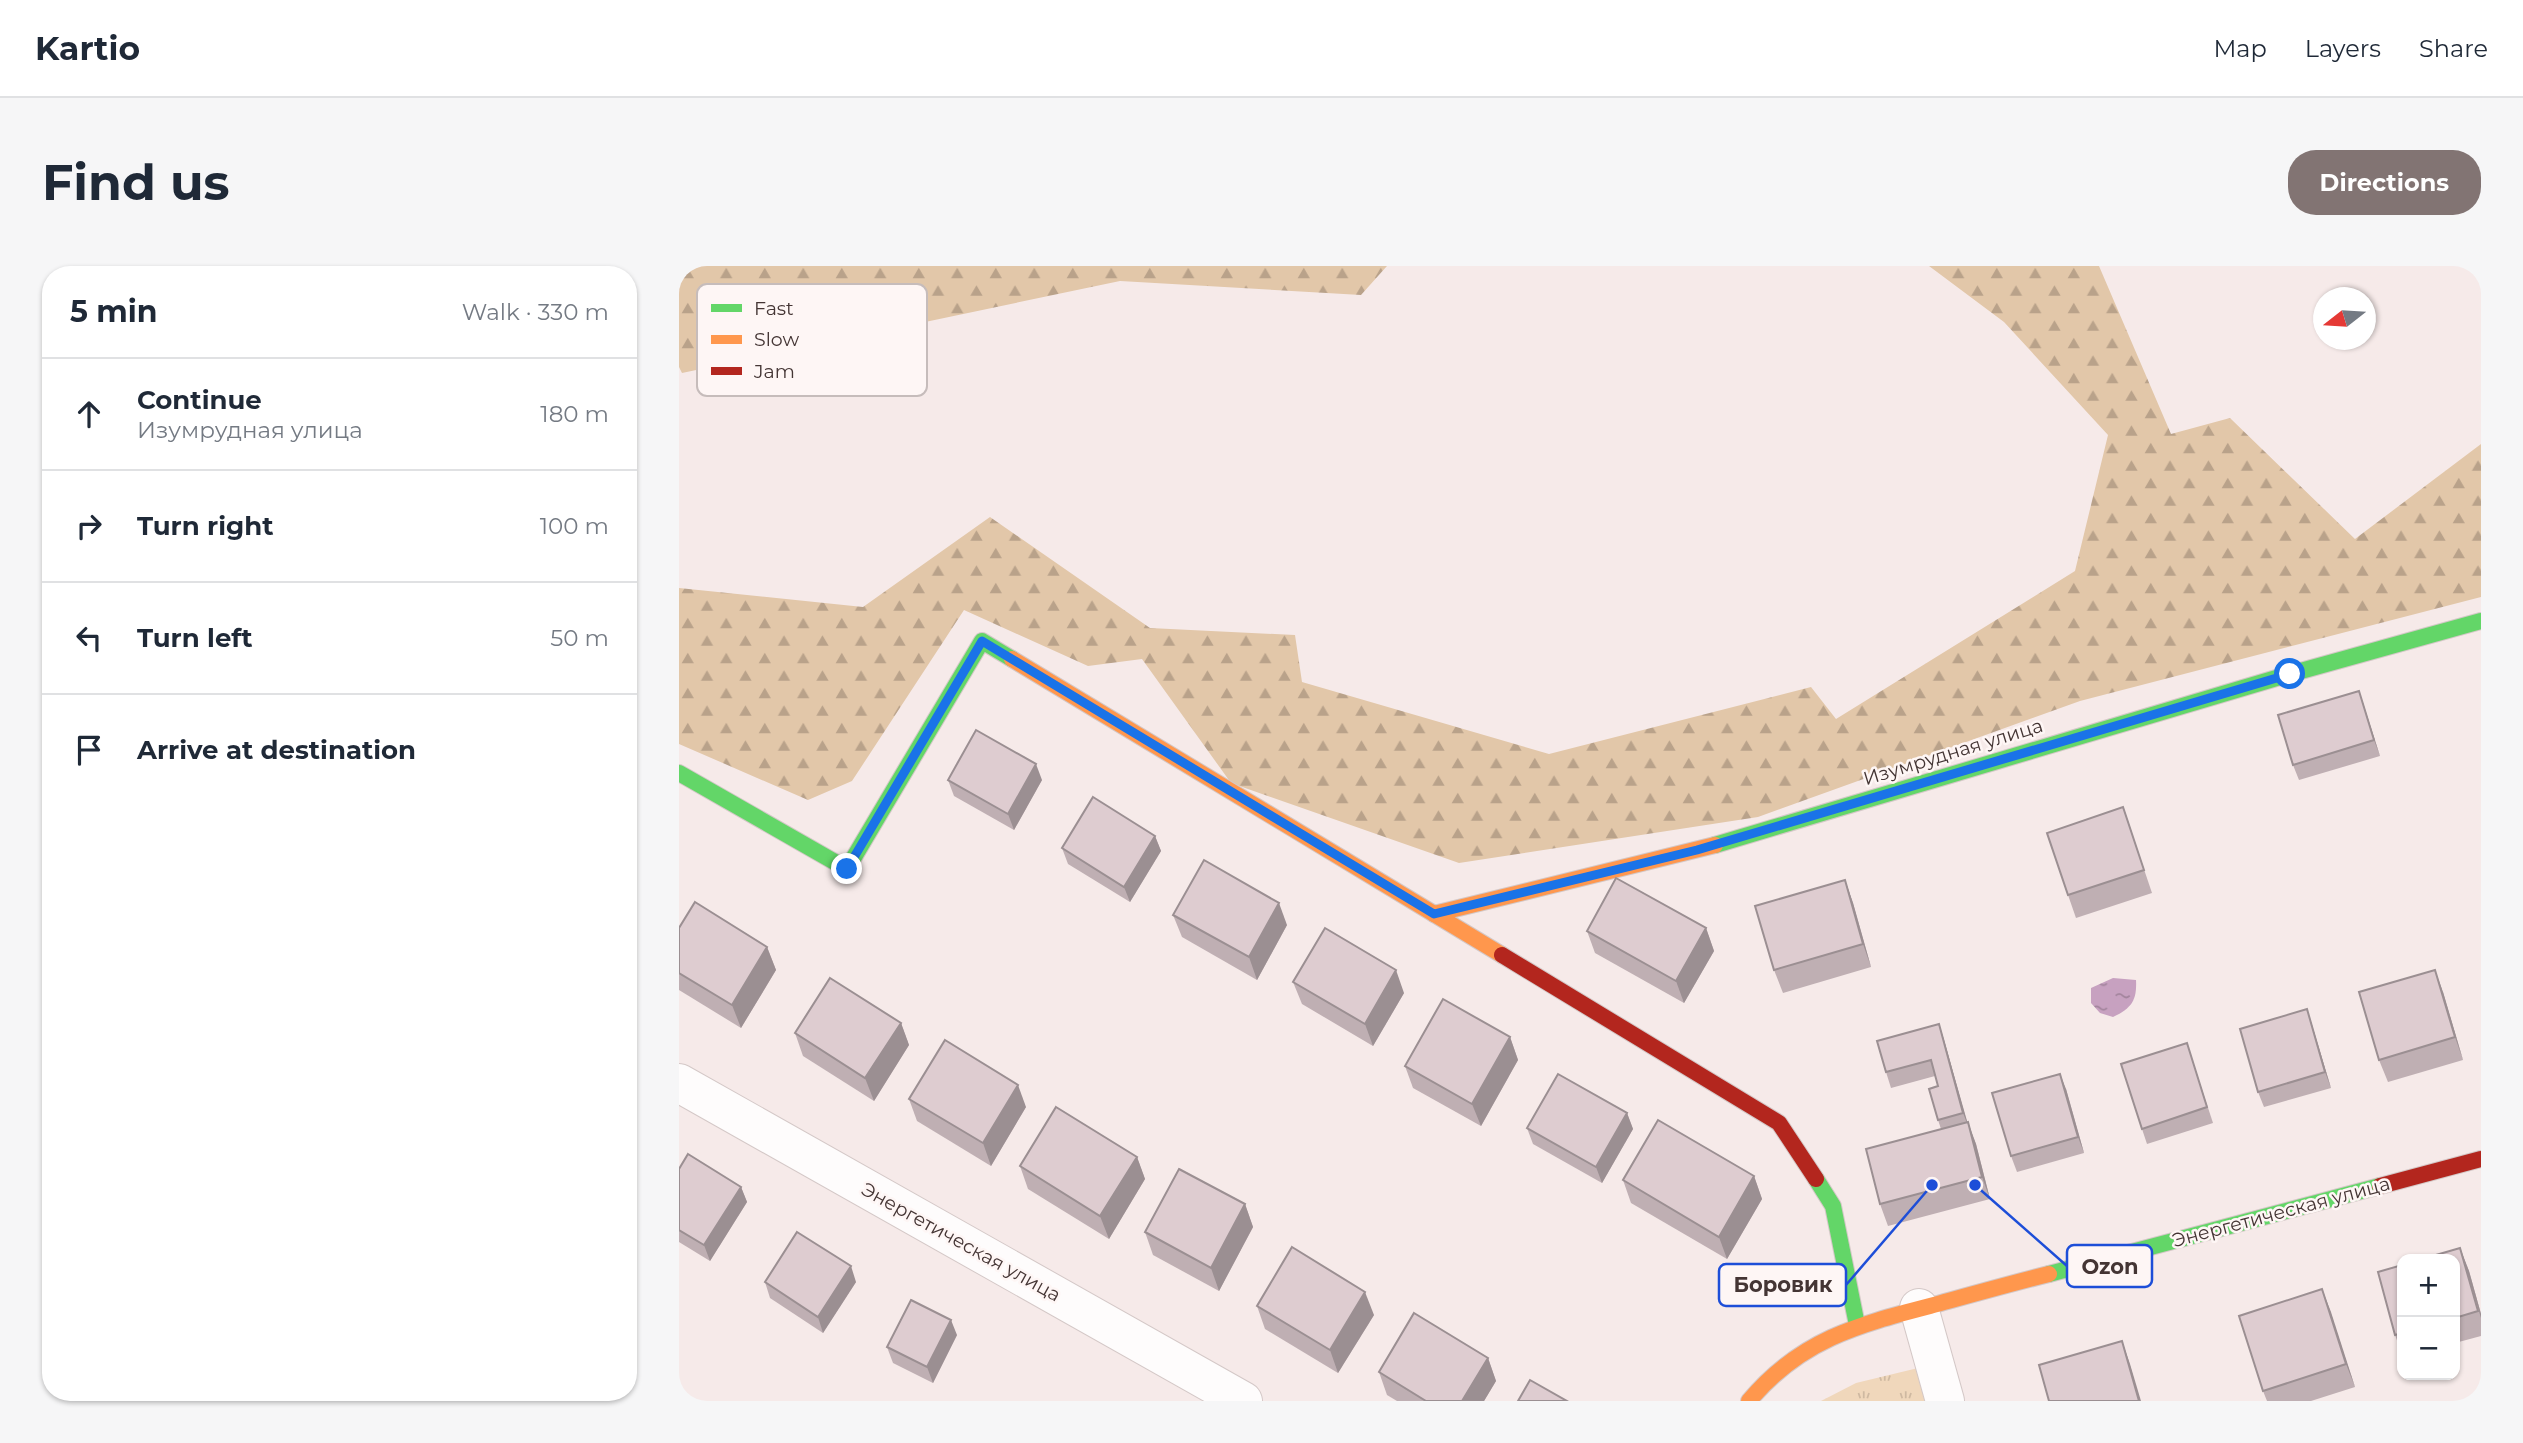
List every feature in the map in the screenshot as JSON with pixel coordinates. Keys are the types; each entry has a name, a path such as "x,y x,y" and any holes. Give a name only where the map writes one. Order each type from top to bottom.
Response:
{"street":[{"name":"Изумрудная улица","path":"1434,914 1697,850 2290,674 2481,621"},
{"path":"679,773 847,869 982,641 1779,1122 1833,1206 1857,1325"},
{"name":"Энергетическая улица","path":"679,1083 1243,1401"},
{"name":"Энергетическая улица","path":"1749,1401 1764,1382 1808,1346 1857,1325 2481,1159"},
{"path":"1919,1308 1945,1401"}],"green space":[{"path":"679,266 1387,266 1361,295 1120,281 927,322 927,284 697,284 697,370 682,373 679,367"},
{"path":"1929,266 2099,266 2171,434 2230,418 2355,539 2481,444 2481,597 2080,701 1758,817 1459,863 1231,783 1142,659 1088,666 964,610 852,781 808,800 679,744 679,588 863,607 990,517 1150,628 1295,635 1302,682 1549,754 1811,687 1836,719 2075,571 2108,435 2004,322"},
{"path":"1918,1368 1927,1401 1821,1401 1856,1383"}],"water":[{"path":"2113,978 2136,980 2136,987 2132,1003 2113,1017 2100,1013 2091,1003 2091,988"}],"building":[{"path":"2359,691 2374,740 2293,765 2278,715"},
{"path":"976,730 1036,764 1008,814 948,780"},
{"path":"1093,797 1155,836 1124,887 1062,848"},
{"path":"2123,807 2144,870 2068,895 2047,833"},
{"path":"1204,860 1279,903 1249,957 1173,915"},
{"path":"1616,878 1706,928 1676,981 1587,931"},
{"path":"1845,880 1863,944 1774,970 1755,906"},
{"path":"695,902 767,947 732,1005 679,973 679,928"},
{"path":"1325,928 1396,970 1365,1024 1293,982"},
{"path":"2435,970 2455,1037 2379,1060 2359,992"},
{"path":"830,978 901,1023 865,1078 795,1033"},
{"path":"1443,999 1510,1037 1472,1104 1405,1066"},
{"path":"2307,1009 2325,1072 2258,1092 2240,1029"},
{"path":"1939,1024 1963,1113 1938,1120 1929,1089 1938,1086 1931,1060 1886,1072 1877,1041"},
{"path":"945,1040 1018,1085 983,1143 909,1099"},
{"path":"2187,1043 2207,1107 2142,1129 2121,1064"},
{"path":"1558,1074 1627,1113 1596,1167 1527,1128"},
{"path":"2060,1074 2078,1137 2011,1156 1992,1093"},
{"path":"1056,1107 1137,1157 1100,1216 1020,1166"},
{"path":"1658,1120 1754,1176 1719,1237 1623,1180"},
{"path":"1968,1122 1982,1177 1880,1204 1866,1149"},
{"path":"688,1154 741,1187 704,1245 679,1230 679,1169"},
{"path":"1179,1169 1245,1204 1211,1268 1145,1232"},
{"path":"797,1232 851,1266 818,1317 765,1282"},
{"path":"1292,1247 1365,1292 1330,1350 1257,1306"},
{"path":"2460,1248 2478,1311 2460,1316 2460,1254 2439,1254"},
{"path":"2397,1266 2397,1334 2395,1335 2378,1272"},
{"path":"2322,1289 2346,1364 2263,1391 2239,1316"},
{"path":"911,1300 951,1320 927,1367 887,1347"},
{"path":"1414,1313 1488,1358 1462,1401 1426,1401 1379,1372"},
{"path":"2122,1341 2139,1401 2049,1401 2039,1365"},
{"path":"1530,1380 1567,1401 1518,1401"}],"traffic: fast":[{"path":"1715,845 2290,674 2481,621"},
{"path":"679,773 847,869 982,641 1012,659"},
{"path":"1816,1179 1833,1206 1857,1325"},
{"path":"2049,1274 2380,1186"}],"traffic: slow":[{"path":"1012,659 1502,955"},
{"path":"1434,914 1715,845"},
{"path":"1749,1401 1768,1380 1809,1349 1854,1328 2049,1274"}],"traffic: jam":[{"path":"1502,955 1779,1123 1816,1179"},
{"path":"2380,1186 2481,1159"}],"place":[{"name":"Боровик","path":"1932,1185"},
{"name":"Ozon","path":"1975,1185"}],"route":[{"path":"847,869 982,641 1434,914 1697,850 2290,674"}]}
